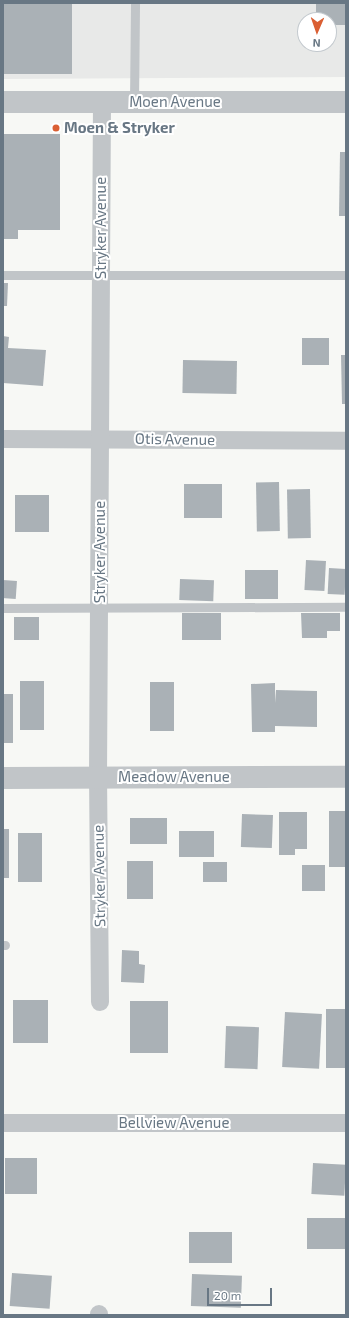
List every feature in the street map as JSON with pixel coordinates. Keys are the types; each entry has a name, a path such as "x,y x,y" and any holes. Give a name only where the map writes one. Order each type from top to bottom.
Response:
{"street":[{"name":"Moen Avenue","path":"3,102 346,102"},
{"name":"Stryker Avenue","path":"100,1002 98,777 102,102"},
{"name":"Otis Avenue","path":"3,439 100,438 346,441"},
{"name":"Meadow Avenue","path":"3,778 346,776"},
{"name":"Bellview Avenue","path":"3,1123 346,1123"}],"lane":[{"path":"134,102 135,3"},
{"path":"3,275 346,275"},
{"path":"3,608 346,607"}],"shaded area":[{"path":"3,3 346,3 346,77 3,79"}],"building":[{"path":"3,3 72,3 72,74 3,74"},
{"path":"316,3 346,3 346,25 337,25 337,12 316,12"},
{"path":"3,134 60,134 60,230 18,230 18,239 3,239"},
{"path":"340,152 346,152 346,216 339,216"},
{"path":"3,283 8,283 7,306 3,306"},
{"path":"3,336 9,337 8,348 46,350 43,386 3,383"},
{"path":"302,338 329,338 329,365 302,365"},
{"path":"341,355 346,355 346,404 342,404"},
{"path":"183,360 237,361 236,394 182,393"},
{"path":"256,482 279,482 280,531 257,531"},
{"path":"184,484 222,484 222,518 184,518"},
{"path":"287,489 310,489 311,538 288,538"},
{"path":"15,495 49,495 49,532 15,532"},
{"path":"306,560 326,561 324,591 304,590"},
{"path":"329,568 346,569 345,595 328,594"},
{"path":"245,570 278,570 278,599 245,599"},
{"path":"180,579 214,580 213,601 179,600"},
{"path":"3,580 17,581 16,599 3,598"},
{"path":"182,613 221,613 221,640 182,640"},
{"path":"301,613 340,613 340,631 327,631 327,638 302,638"},
{"path":"14,617 39,617 39,640 14,640"},
{"path":"20,681 44,681 44,730 20,730"},
{"path":"150,682 174,682 174,731 150,731"},
{"path":"275,683 275,703 276,690 317,691 317,727 275,726 275,732 252,732 251,684"},
{"path":"3,694 13,694 13,743 3,743"},
{"path":"329,811 346,811 346,867 329,867"},
{"path":"279,812 307,812 307,849 295,849 295,855 279,855"},
{"path":"242,814 273,815 272,848 241,847"},
{"path":"130,818 167,818 167,844 130,844"},
{"path":"3,829 9,829 9,878 3,878"},
{"path":"179,831 214,831 214,857 179,857"},
{"path":"18,833 42,833 42,882 18,882"},
{"path":"127,861 153,861 153,899 127,899"},
{"path":"203,862 227,862 227,882 203,882"},
{"path":"302,865 325,865 325,891 302,891"},
{"path":"122,950 139,951 139,964 145,965 144,983 121,982"},
{"path":"13,1000 48,1000 48,1043 13,1043"},
{"path":"130,1001 168,1001 168,1053 130,1053"},
{"path":"326,1009 346,1009 346,1068 326,1068"},
{"path":"285,1012 322,1014 319,1069 282,1067"},
{"path":"226,1026 259,1027 258,1069 225,1068"},
{"path":"5,1158 37,1158 37,1194 5,1194"},
{"path":"313,1163 346,1165 344,1196 311,1194"},
{"path":"307,1218 346,1218 346,1249 307,1249"},
{"path":"189,1232 232,1232 232,1263 189,1263"},
{"path":"12,1273 52,1276 50,1309 10,1306"},
{"path":"192,1274 242,1276 241,1308 191,1306"}],"place":[{"name":"Moen & Stryker","path":"56,128"}]}
